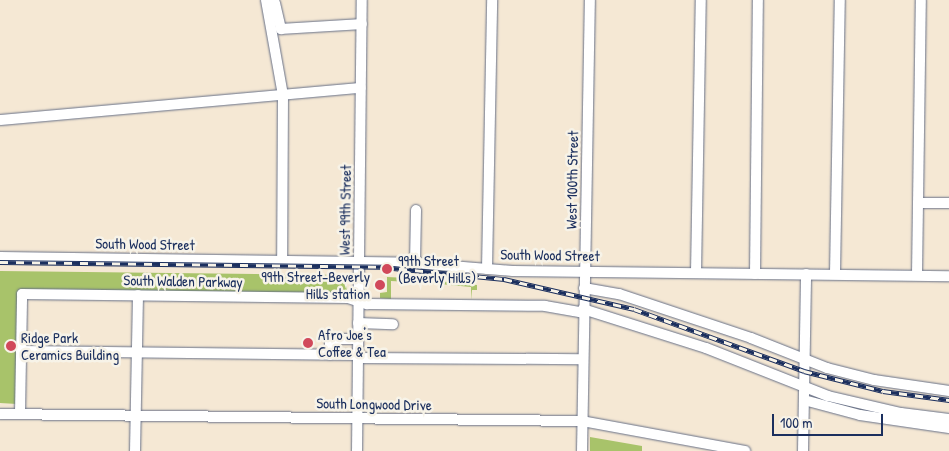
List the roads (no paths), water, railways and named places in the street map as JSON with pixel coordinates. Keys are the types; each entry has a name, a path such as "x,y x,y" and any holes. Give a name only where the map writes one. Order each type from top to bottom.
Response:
{"street":[{"name":"West 99th Street","path":"356,451 362,0"},
{"path":"487,269 492,0"},
{"name":"West 100th Street","path":"582,451 582,359 590,0"},
{"path":"696,273 701,0"},
{"path":"755,274 758,0"},
{"path":"835,274 840,0"},
{"path":"918,275 921,0"},
{"path":"271,1 281,29 362,24"},
{"path":"271,1 284,95 282,261"},
{"path":"0,120 361,88"},
{"path":"918,203 949,203"},
{"path":"415,263 416,210"},
{"name":"South Wood Street","path":"0,257 415,263 487,269 585,272 949,276"},
{"path":"803,451 806,274"},
{"path":"584,288 619,294 751,338 804,362 874,380 949,391"},
{"name":"South Walden Parkway","path":"21,351 22,294 348,298 367,304 545,306 583,311 706,348 828,396 901,413 949,419"},
{"path":"135,451 138,295"},
{"path":"358,324 393,324"},
{"path":"330,354 330,339 358,339"},
{"path":"20,414 21,351 582,359"},
{"path":"804,400 860,415 949,428"},
{"name":"South Longwood Drive","path":"0,414 582,421 745,451"}],"railway":[{"path":"0,262 383,267 504,279 634,309 804,371 883,391 949,400"}],"place":[{"name":"99th Street (Beverly Hills)","path":"387,269"},
{"name":"99th Street–Beverly Hills station","path":"380,285"},
{"name":"Afro Joe's Coffee & Tea","path":"308,343"},
{"name":"Ridge Park Ceramics Building","path":"11,346"}]}
